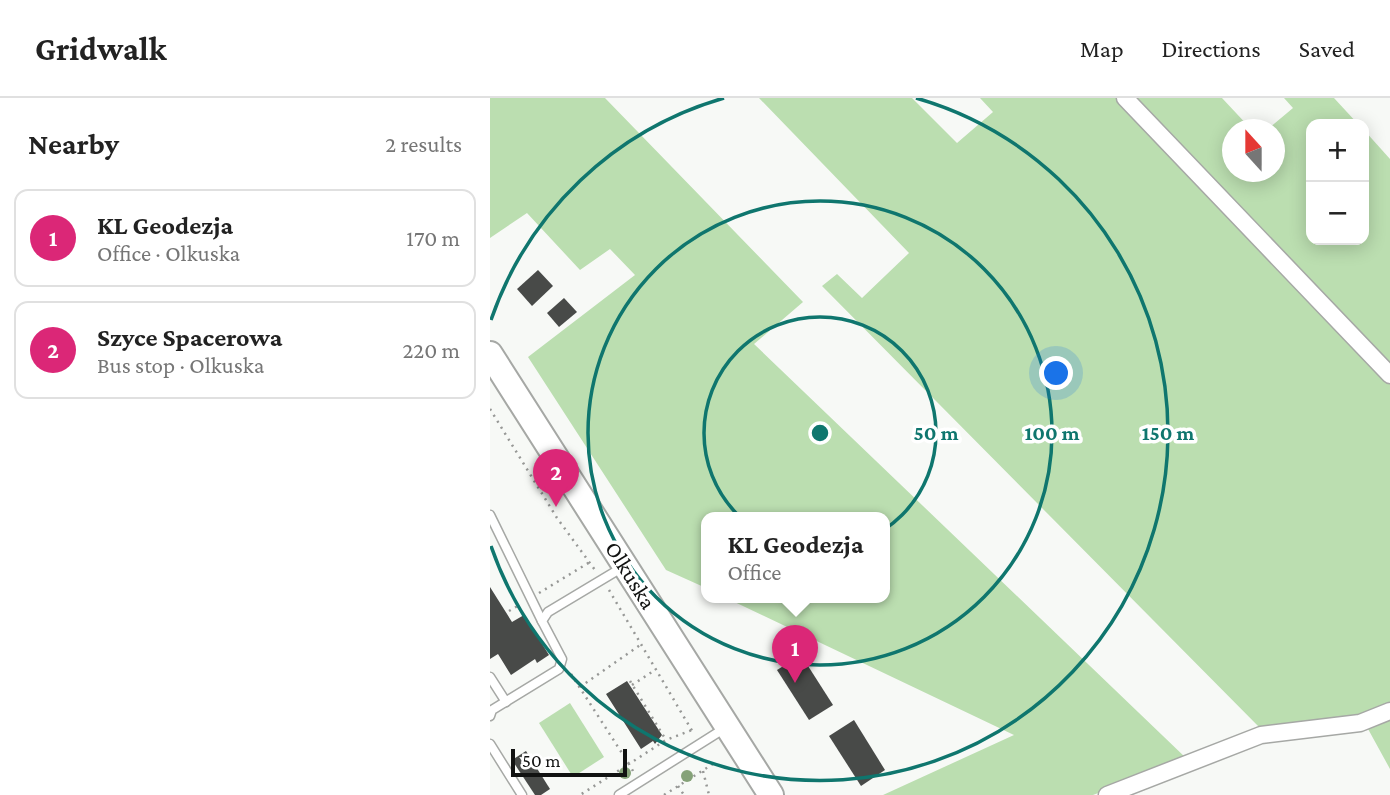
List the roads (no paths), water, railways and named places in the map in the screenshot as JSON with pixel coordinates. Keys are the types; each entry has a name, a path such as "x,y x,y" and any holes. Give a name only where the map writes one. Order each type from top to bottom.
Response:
{"main road":[{"name":"Olkuska","path":"490,354 771,795"}],"street":[{"path":"1125,98 1390,375"},
{"path":"1112,793 1261,735 1360,723 1390,711"}],"lane":[{"path":"490,515 562,659 559,669 492,710 490,716"},
{"path":"542,621 548,612 625,566"},
{"path":"490,677 506,702"},
{"path":"620,795 727,726"},
{"path":"490,744 522,795"}],"place":[{"name":"Szyce Spacerowa","path":"556,507"},
{"name":"KL Geodezja","path":"795,683"}]}
